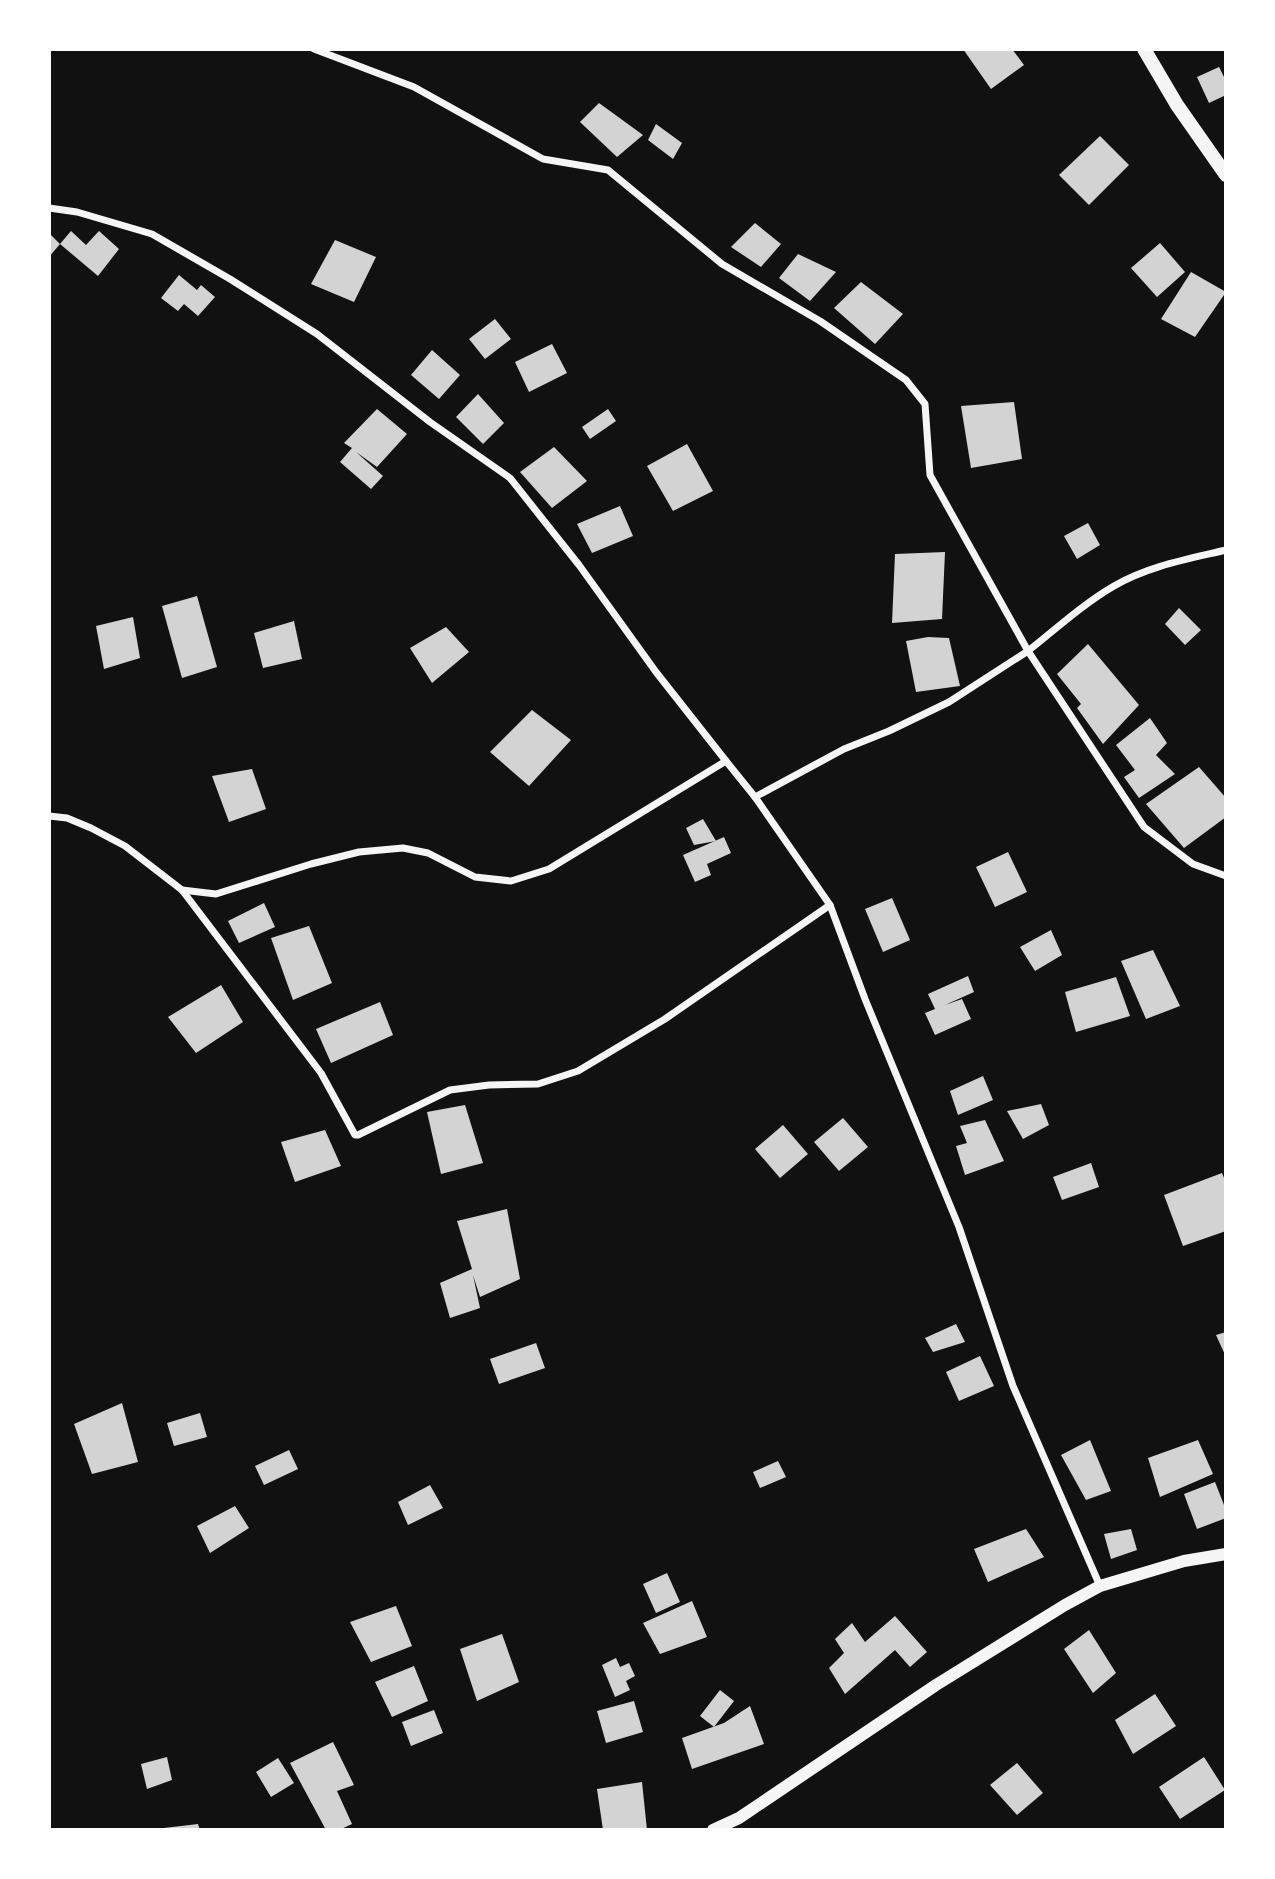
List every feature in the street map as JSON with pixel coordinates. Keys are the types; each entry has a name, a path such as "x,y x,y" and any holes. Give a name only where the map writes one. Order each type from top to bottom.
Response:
{"main road":[{"path":"1144,49 1177,104 1226,175"}],"street":[{"path":"314,49 414,87 542,159 608,170 722,264 820,321 906,380 925,404 930,475 1028,651 1144,827 1193,864 1226,876"},
{"path":"49,208 77,212 152,234 317,334 430,422 510,478 579,565 656,673 755,797 830,905 865,999 959,1227 1013,1385 1100,1586"},
{"path":"755,797 844,749 949,702 1028,651 1077,611 1114,586 1140,574 1226,550"},
{"path":"182,890 216,894 359,852 403,849 428,853 475,877 511,881 550,869 726,761"},
{"path":"49,816 67,818 125,846 182,890 321,1073 355,1135 450,1090 489,1085 538,1084 578,1071 665,1019 830,905"},
{"path":"713,1830 739,1818 936,1685 1100,1586 1184,1561 1226,1554"}],"building":[{"path":"963,49 1012,49 1024,65 991,89"},
{"path":"1219,67 1226,81 1226,95 1209,103 1197,77"},
{"path":"599,103 643,135 617,157 580,122"},
{"path":"656,124 682,143 673,159 648,140"},
{"path":"1100,136 1129,165 1089,205 1059,175"},
{"path":"755,223 781,244 761,267 731,247"},
{"path":"71,231 86,245 99,231 119,249 98,276 60,244"},
{"path":"49,233 60,244 49,257"},
{"path":"335,240 376,257 354,302 311,284"},
{"path":"1160,243 1185,272 1157,297 1131,268"},
{"path":"798,254 836,272 810,301 779,278"},
{"path":"1191,272 1226,292 1195,337 1161,319"},
{"path":"179,275 197,290 201,285 215,297 198,316 184,304 178,311 161,298"},
{"path":"861,282 903,314 875,344 834,308"},
{"path":"495,319 511,339 485,359 469,339"},
{"path":"552,344 567,373 529,392 515,362"},
{"path":"432,350 460,375 439,399 411,375"},
{"path":"478,394 504,423 483,444 456,417"},
{"path":"1014,402 1022,459 971,468 961,406"},
{"path":"377,409 407,434 377,467 356,452 383,476 371,489 340,462 352,448 344,443"},
{"path":"608,409 616,421 590,439 582,427"},
{"path":"687,444 713,491 673,511 647,466"},
{"path":"554,447 587,481 552,508 520,472"},
{"path":"620,506 633,536 592,553 577,524"},
{"path":"1088,523 1100,545 1077,559 1064,536"},
{"path":"945,552 942,619 892,623 895,554"},
{"path":"197,596 217,667 182,678 162,606"},
{"path":"1179,608 1201,630 1185,645 1165,624"},
{"path":"133,617 140,658 104,669 96,626"},
{"path":"294,621 302,659 263,668 254,633"},
{"path":"446,627 469,652 432,683 410,648"},
{"path":"928,637 949,638 960,686 916,692 906,641"},
{"path":"1088,644 1139,705 1103,744 1077,708 1081,704 1057,674"},
{"path":"532,710 571,740 529,786 490,752"},
{"path":"1150,718 1167,743 1156,755 1175,774 1139,798 1124,777 1135,770 1116,745"},
{"path":"1199,767 1226,798 1226,817 1184,848 1146,804"},
{"path":"252,769 266,809 229,822 212,776"},
{"path":"703,819 716,841 694,845 686,828"},
{"path":"724,837 731,853 707,864 711,875 695,882 683,855"},
{"path":"1008,852 1027,892 995,907 976,867"},
{"path":"892,898 910,940 883,952 865,909"},
{"path":"264,903 275,927 239,943 228,921"},
{"path":"309,926 332,983 293,1000 271,938"},
{"path":"1051,930 1062,955 1035,971 1020,947"},
{"path":"1153,950 1180,1006 1146,1019 1121,961"},
{"path":"968,976 974,992 945,1005 962,999 971,1019 935,1035 925,1013 935,1009 928,994"},
{"path":"1116,977 1130,1016 1076,1032 1065,992"},
{"path":"221,985 243,1022 196,1053 168,1017"},
{"path":"380,1002 393,1035 331,1063 316,1029"},
{"path":"983,1076 993,1100 958,1115 950,1091"},
{"path":"1041,1104 1049,1125 1023,1139 1007,1111"},
{"path":"465,1105 483,1163 441,1174 427,1112"},
{"path":"843,1118 868,1147 839,1171 814,1142"},
{"path":"985,1120 1004,1161 965,1175 956,1146 967,1143 960,1126"},
{"path":"783,1125 808,1154 780,1178 755,1149"},
{"path":"325,1130 341,1166 295,1182 281,1142"},
{"path":"1091,1163 1099,1187 1062,1200 1053,1177"},
{"path":"1222,1173 1226,1183 1226,1231 1183,1246 1164,1195"},
{"path":"507,1209 520,1279 480,1297 473,1275 480,1308 450,1318 440,1283 472,1269 457,1221"},
{"path":"956,1324 965,1342 933,1352 925,1338"},
{"path":"1226,1332 1226,1357 1216,1335"},
{"path":"536,1343 545,1368 499,1384 490,1359"},
{"path":"980,1356 994,1386 959,1401 946,1372"},
{"path":"122,1403 138,1462 92,1474 74,1424"},
{"path":"200,1413 207,1437 174,1446 167,1423"},
{"path":"1090,1440 1111,1491 1086,1500 1061,1455"},
{"path":"1198,1440 1213,1474 1160,1497 1148,1458"},
{"path":"289,1450 298,1469 264,1485 255,1466"},
{"path":"778,1461 786,1477 760,1488 753,1472"},
{"path":"1215,1482 1226,1510 1226,1518 1197,1529 1184,1494"},
{"path":"430,1485 443,1508 408,1525 398,1502"},
{"path":"235,1506 249,1528 210,1553 197,1526"},
{"path":"1026,1529 1044,1557 988,1582 974,1549"},
{"path":"1131,1529 1137,1550 1111,1559 1104,1534"},
{"path":"667,1573 680,1602 656,1613 643,1584"},
{"path":"692,1601 707,1637 660,1654 643,1623"},
{"path":"396,1606 412,1646 371,1662 350,1622"},
{"path":"895,1616 927,1652 910,1667 895,1650 845,1694 829,1668 844,1653 835,1639 852,1623 865,1642"},
{"path":"1089,1630 1116,1673 1093,1693 1064,1649"},
{"path":"502,1634 519,1682 477,1701 460,1649"},
{"path":"616,1658 620,1667 629,1663 635,1676 626,1681 630,1690 615,1697 602,1665"},
{"path":"414,1666 428,1701 392,1717 375,1682"},
{"path":"720,1690 734,1701 714,1727 700,1716"},
{"path":"1155,1694 1176,1726 1133,1754 1115,1720"},
{"path":"634,1701 643,1732 606,1743 597,1711"},
{"path":"750,1706 764,1744 692,1769 682,1738 724,1723"},
{"path":"434,1710 443,1733 411,1746 402,1722"},
{"path":"333,1742 354,1785 337,1791 352,1824 339,1830 326,1830 290,1763"},
{"path":"167,1757 172,1780 147,1789 141,1764"},
{"path":"1204,1757 1225,1790 1180,1819 1159,1787"},
{"path":"278,1758 294,1783 271,1797 256,1772"},
{"path":"1017,1763 1043,1793 1017,1815 990,1785"},
{"path":"642,1782 647,1830 603,1830 597,1789"},
{"path":"198,1824 200,1830 164,1830 164,1828"}]}
